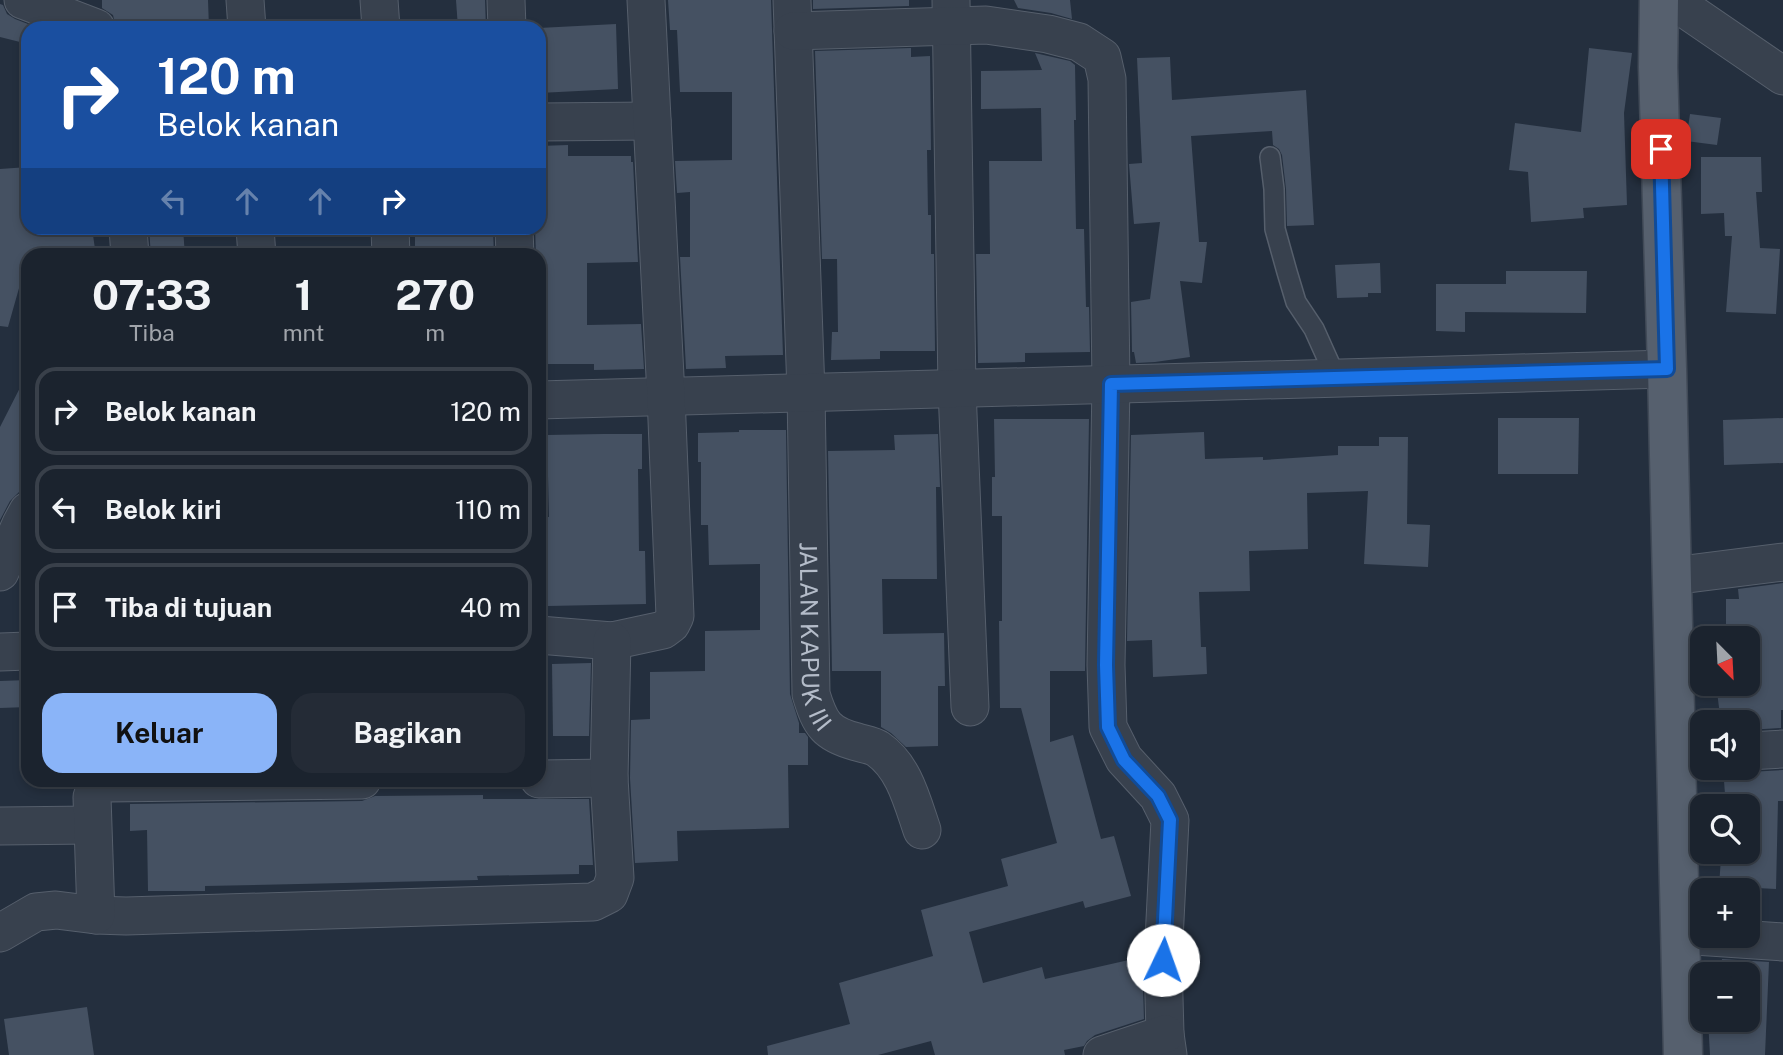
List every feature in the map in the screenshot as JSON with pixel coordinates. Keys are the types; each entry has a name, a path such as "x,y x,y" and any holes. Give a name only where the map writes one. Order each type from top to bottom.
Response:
{"main road":[{"path":"1663,10 1658,66 1672,576 1689,753 1680,935 1683,1055"}],"street":[{"path":"23,0 81,21"},
{"path":"245,0 246,21"},
{"path":"379,0 380,21"},
{"path":"506,0 507,21"},
{"path":"546,636 612,641 663,630 671,624 675,616 646,0"},
{"path":"1663,10 1783,76"},
{"path":"951,13 957,389 971,707"},
{"path":"792,16 951,13 985,25 1079,41 1101,58 1107,79 1111,384 1106,665 1108,727 1124,760 1158,796 1170,820 1163,960 1166,1045 1102,1055"},
{"name":"JALAN KAPUK III","path":"792,16 806,392 811,694 817,716 830,731 877,748 891,762 904,779 922,830"},
{"path":"546,122 652,121"},
{"path":"546,400 1667,369"},
{"path":"0,572 21,524"},
{"path":"1672,576 1783,562"},
{"path":"0,933 36,912 56,910 96,915 140,916 593,902 609,894 615,878 609,778 612,641"},
{"path":"0,652 21,652"},
{"path":"1760,751 1783,750"},
{"path":"546,779 609,778"},
{"path":"96,915 92,797 98,787"},
{"path":"0,826 92,825"},
{"path":"1680,935 1783,942"}],"lane":[{"path":"1270,158 1275,229 1296,302 1314,329 1336,378"}],"building":[{"path":"102,0 208,0 209,21 114,21 113,15 102,8"},
{"path":"456,0 485,0 486,21 458,21"},
{"path":"668,0 771,0 783,355 725,356 726,368 686,369 680,257 690,257 690,192 677,193 675,161 732,160 732,92 680,92 677,30 670,30"},
{"path":"813,0 909,0 909,6 813,9"},
{"path":"1014,0 1070,0 1072,19 1018,8"},
{"path":"0,4 7,14 21,21 21,42 0,37"},
{"path":"616,24 618,89 546,93 546,28"},
{"path":"911,48 911,57 930,56 931,150 927,150 928,215 931,215 931,254 934,254 935,351 880,351 880,359 831,360 832,332 838,332 837,259 822,259 815,51"},
{"path":"1589,48 1632,53 1624,113 1627,205 1583,208 1584,218 1531,222 1528,172 1509,170 1515,123 1581,132"},
{"path":"1035,53 1070,61 1075,65 1076,229 1084,229 1090,352 1025,353 1025,362 978,363 976,254 990,254 989,161 1042,161 1041,108 981,109 981,71 1042,70"},
{"path":"1170,57 1172,100 1306,90 1314,225 1287,226 1282,155 1273,145 1272,131 1191,136 1199,242 1207,242 1202,283 1180,281 1190,357 1136,363 1132,352 1131,302 1150,299 1160,222 1134,224 1129,164 1142,163 1137,58"},
{"path":"1690,114 1721,118 1717,145 1686,141"},
{"path":"568,145 568,156 631,156 638,262 587,263 587,325 641,324 644,369 594,370 594,364 546,364 546,248 536,248 535,235 546,235 546,146"},
{"path":"1701,157 1761,157 1762,192 1756,192 1760,248 1780,249 1776,314 1726,312 1732,236 1725,236 1724,213 1701,214"},
{"path":"21,168 21,235 93,235 95,248 21,248 21,281 8,327 0,326 0,169"},
{"path":"150,235 184,235 184,248 150,248"},
{"path":"415,235 493,235 494,248 415,248"},
{"path":"1380,263 1381,293 1368,293 1368,297 1337,298 1335,265"},
{"path":"1506,271 1587,271 1586,313 1465,312 1465,332 1436,331 1436,284 1506,284"},
{"path":"21,386 21,488 10,501 0,520 0,427"},
{"path":"1498,418 1579,418 1578,474 1498,474"},
{"path":"1783,418 1783,463 1724,465 1723,420"},
{"path":"994,419 1089,419 1085,671 1050,671 1050,742 1073,735 1101,839 1114,836 1131,896 1085,908 1083,901 969,932 983,983 1042,967 1045,979 1142,957 1144,1019 1095,1035 1084,1046 1064,1050 1065,1055 935,1055 931,1041 878,1055 768,1055 767,1046 850,1024 839,983 933,956 921,910 1008,886 1001,859 1057,843 1021,708 1000,708 1002,516 992,516 992,477 995,477"},
{"path":"786,430 790,694 799,723 799,733 805,733 808,737 808,765 788,765 789,828 677,831 678,861 635,863 630,778 631,720 650,719 650,672 705,671 705,631 760,630 760,564 709,565 708,525 701,525 698,433"},
{"path":"1204,432 1205,459 1263,457 1263,460 1338,455 1338,446 1379,446 1379,437 1408,437 1407,524 1430,525 1428,567 1364,564 1368,491 1307,493 1308,549 1249,551 1250,591 1199,592 1201,647 1206,647 1207,674 1153,677 1152,640 1127,641 1131,435"},
{"path":"642,434 642,469 638,469 639,551 645,551 646,604 548,606 547,435"},
{"path":"938,434 940,487 936,487 937,579 882,579 883,634 944,633 945,686 938,686 938,746 906,747 881,727 881,671 832,671 828,451 895,450 894,435"},
{"path":"1783,583 1781,728 1760,729 1760,710 1719,710 1718,696 1760,696 1760,626 1726,626 1726,599 1739,599 1738,589"},
{"path":"591,663 589,736 553,736 552,664"},
{"path":"21,680 21,707 0,708 0,681"},
{"path":"1783,770 1783,801 1778,801 1776,889 1760,888 1760,878 1720,878 1721,864 1760,864 1760,794 1725,794 1724,780 1760,780 1760,771"},
{"path":"483,795 483,799 589,799 593,865 579,865 579,874 477,876 478,880 205,886 205,891 148,891 147,830 130,831 130,804 362,801 375,796"},
{"path":"1722,959 1769,962 1765,1055 1710,1055 1709,1032 1760,1032 1760,962 1722,962"},
{"path":"87,1007 94,1055 9,1055 4,1019"}],"route":[{"path":"1163,960 1170,820 1158,796 1124,760 1108,727 1106,665 1111,384 1667,369 1661,149"}]}
